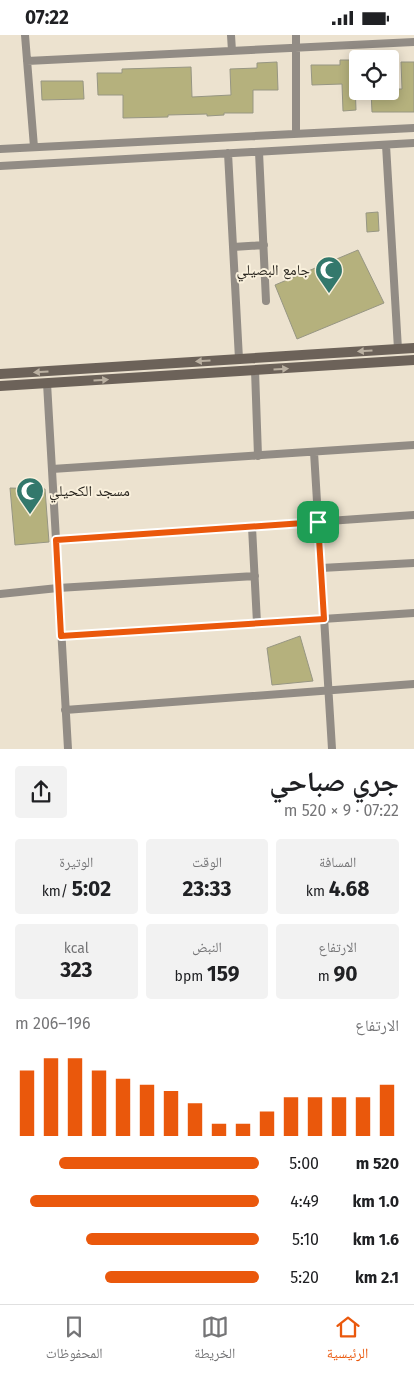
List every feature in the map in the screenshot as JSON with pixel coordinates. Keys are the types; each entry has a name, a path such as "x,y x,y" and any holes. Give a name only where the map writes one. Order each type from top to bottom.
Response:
{"street":[{"path":"25,35 34,147"},
{"path":"231,35 232,51"},
{"path":"296,35 296,134"},
{"path":"27,61 414,42"},
{"path":"0,149 414,128"},
{"path":"0,166 414,143"},
{"path":"386,145 398,349"},
{"path":"259,152 266,301"},
{"path":"228,153 239,359"},
{"path":"233,247 264,245"},
{"path":"0,375 414,348"},
{"path":"0,386 414,360"},
{"path":"255,370 258,456"},
{"path":"47,383 68,749"},
{"path":"52,469 414,445"},
{"path":"314,452 332,749"},
{"path":"56,540 414,515"},
{"path":"252,527 257,623"},
{"path":"321,568 414,563"},
{"path":"0,594 58,588 255,577"},
{"path":"61,636 414,613"},
{"path":"65,711 414,684"}],"building":[{"path":"340,60 349,60 349,100 356,100 356,110 343,111 342,84 312,85 311,65 340,65"},
{"path":"277,62 278,90 253,90 253,113 123,118 123,95 98,95 97,73 122,73 122,69 191,67 192,97 231,95 230,69 257,68 257,63"},
{"path":"401,62 414,62 414,112 372,112 371,100 399,100 399,89 402,89"},
{"path":"41,81 83,81 84,99 42,100"},
{"path":"378,212 379,231 367,232 366,213"},
{"name":"جامع البصيلي","path":"358,250 384,303 297,339 275,285"},
{"name":"مسجد الكحيلي","path":"10,488 45,489 49,542 15,545"},
{"path":"300,636 313,681 272,685 267,648"}],"place":[{"name":"جامع البصيلي","path":"329,294"},
{"name":"مسجد الكحيلي","path":"30,515"}],"route":[{"path":"318,522 324,619 61,636 56,540 318,522"}]}
